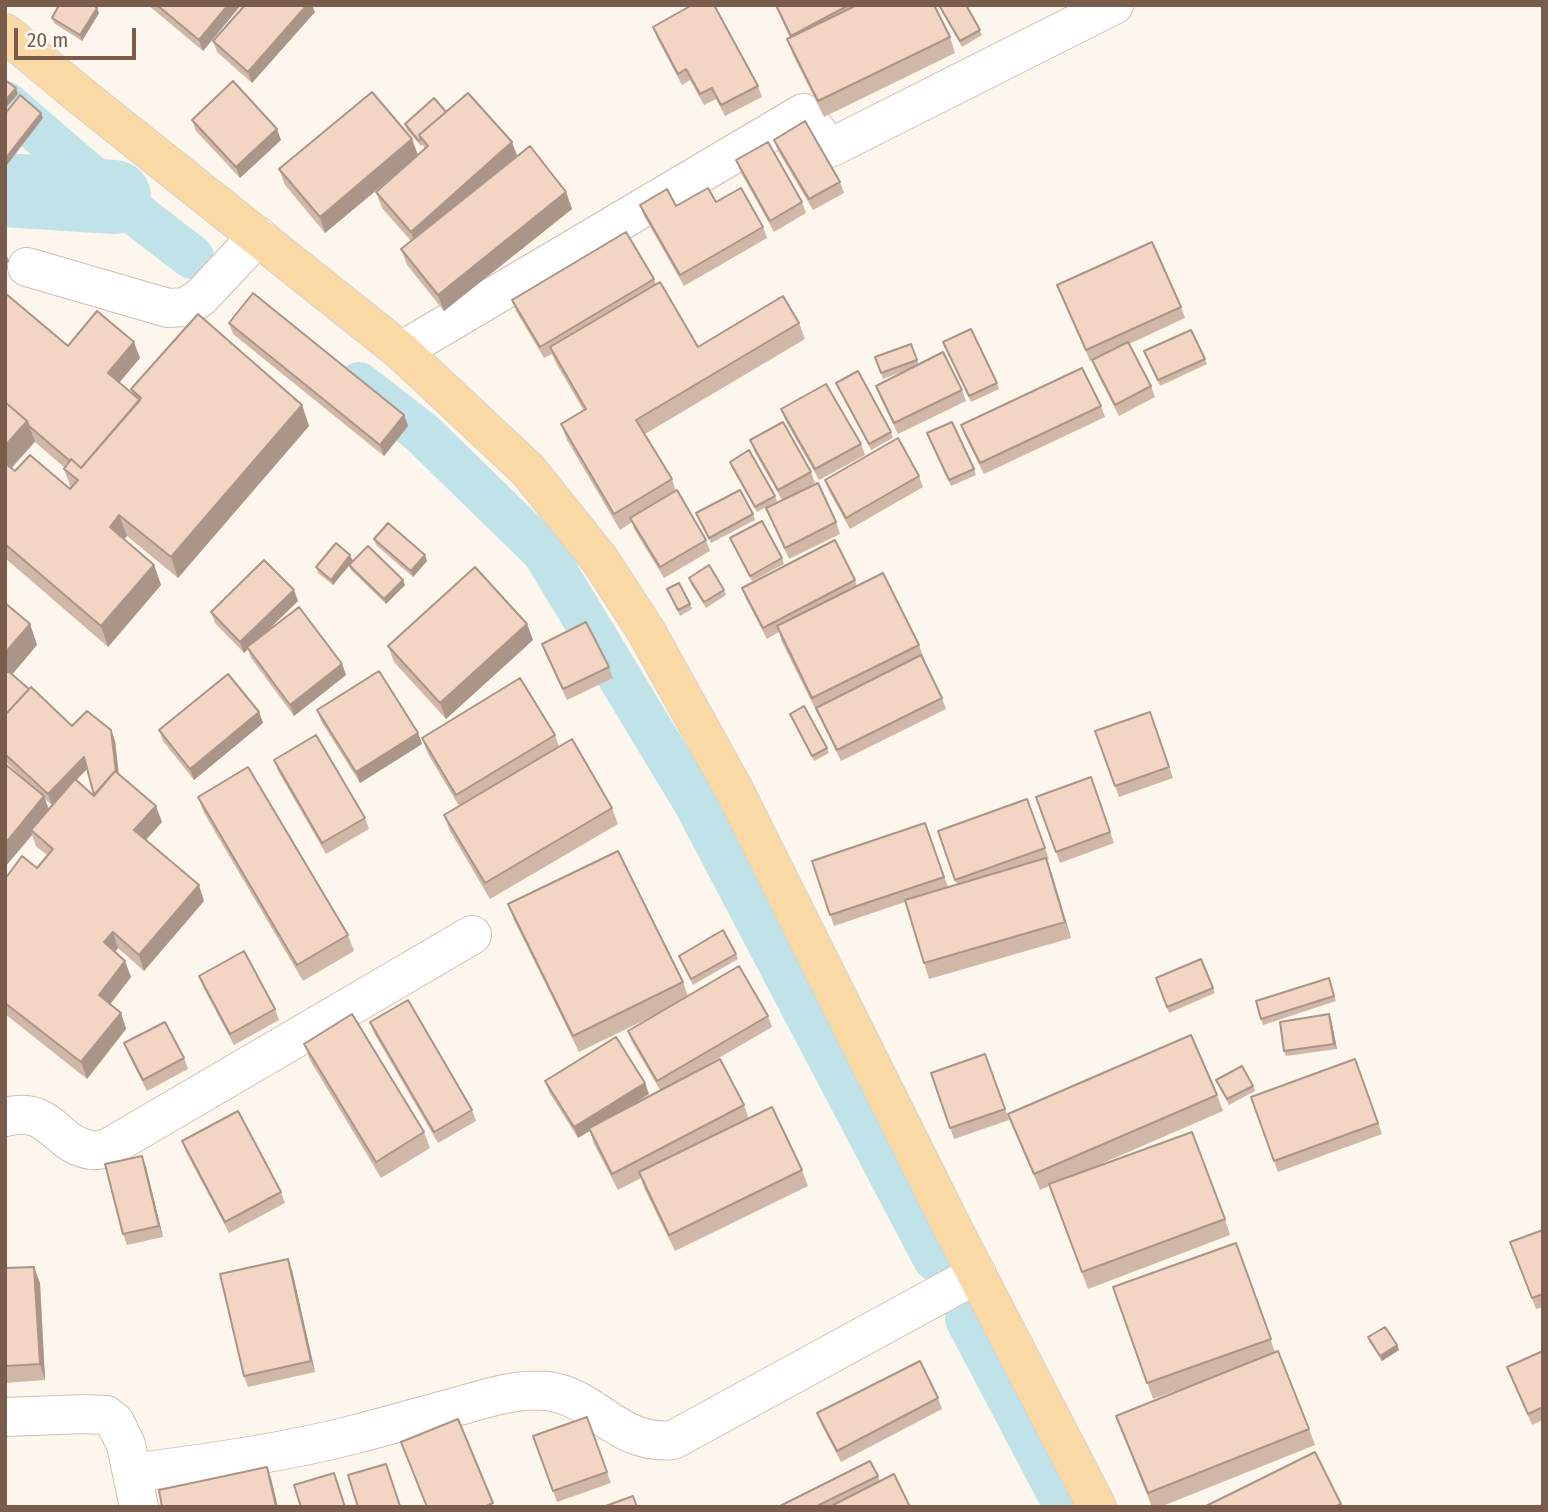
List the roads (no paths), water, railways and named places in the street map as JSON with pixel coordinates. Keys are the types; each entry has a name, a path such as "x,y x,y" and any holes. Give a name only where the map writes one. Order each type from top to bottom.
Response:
{"main road":[{"path":"5,33 401,351 528,470 600,560 646,631 733,788 833,991 1097,1507"}],"street":[{"path":"401,351 803,113 830,148 1114,5"},
{"path":"27,267 168,309 186,307 201,297 258,236"},
{"path":"5,1117 19,1114 37,1116 78,1145 93,1151 108,1148 472,935"},
{"path":"5,1417 85,1413 106,1415 115,1422 126,1445 135,1490 259,1455 355,1435 506,1393 548,1391 581,1402 622,1431 658,1442 673,1440 977,1275"}],"waterway":[{"path":"5,103 114,197 192,257"},
{"path":"5,190 114,197"},
{"path":"359,384 422,433 544,552 696,804 935,1259"},
{"path":"967,1319 1066,1507"}]}
